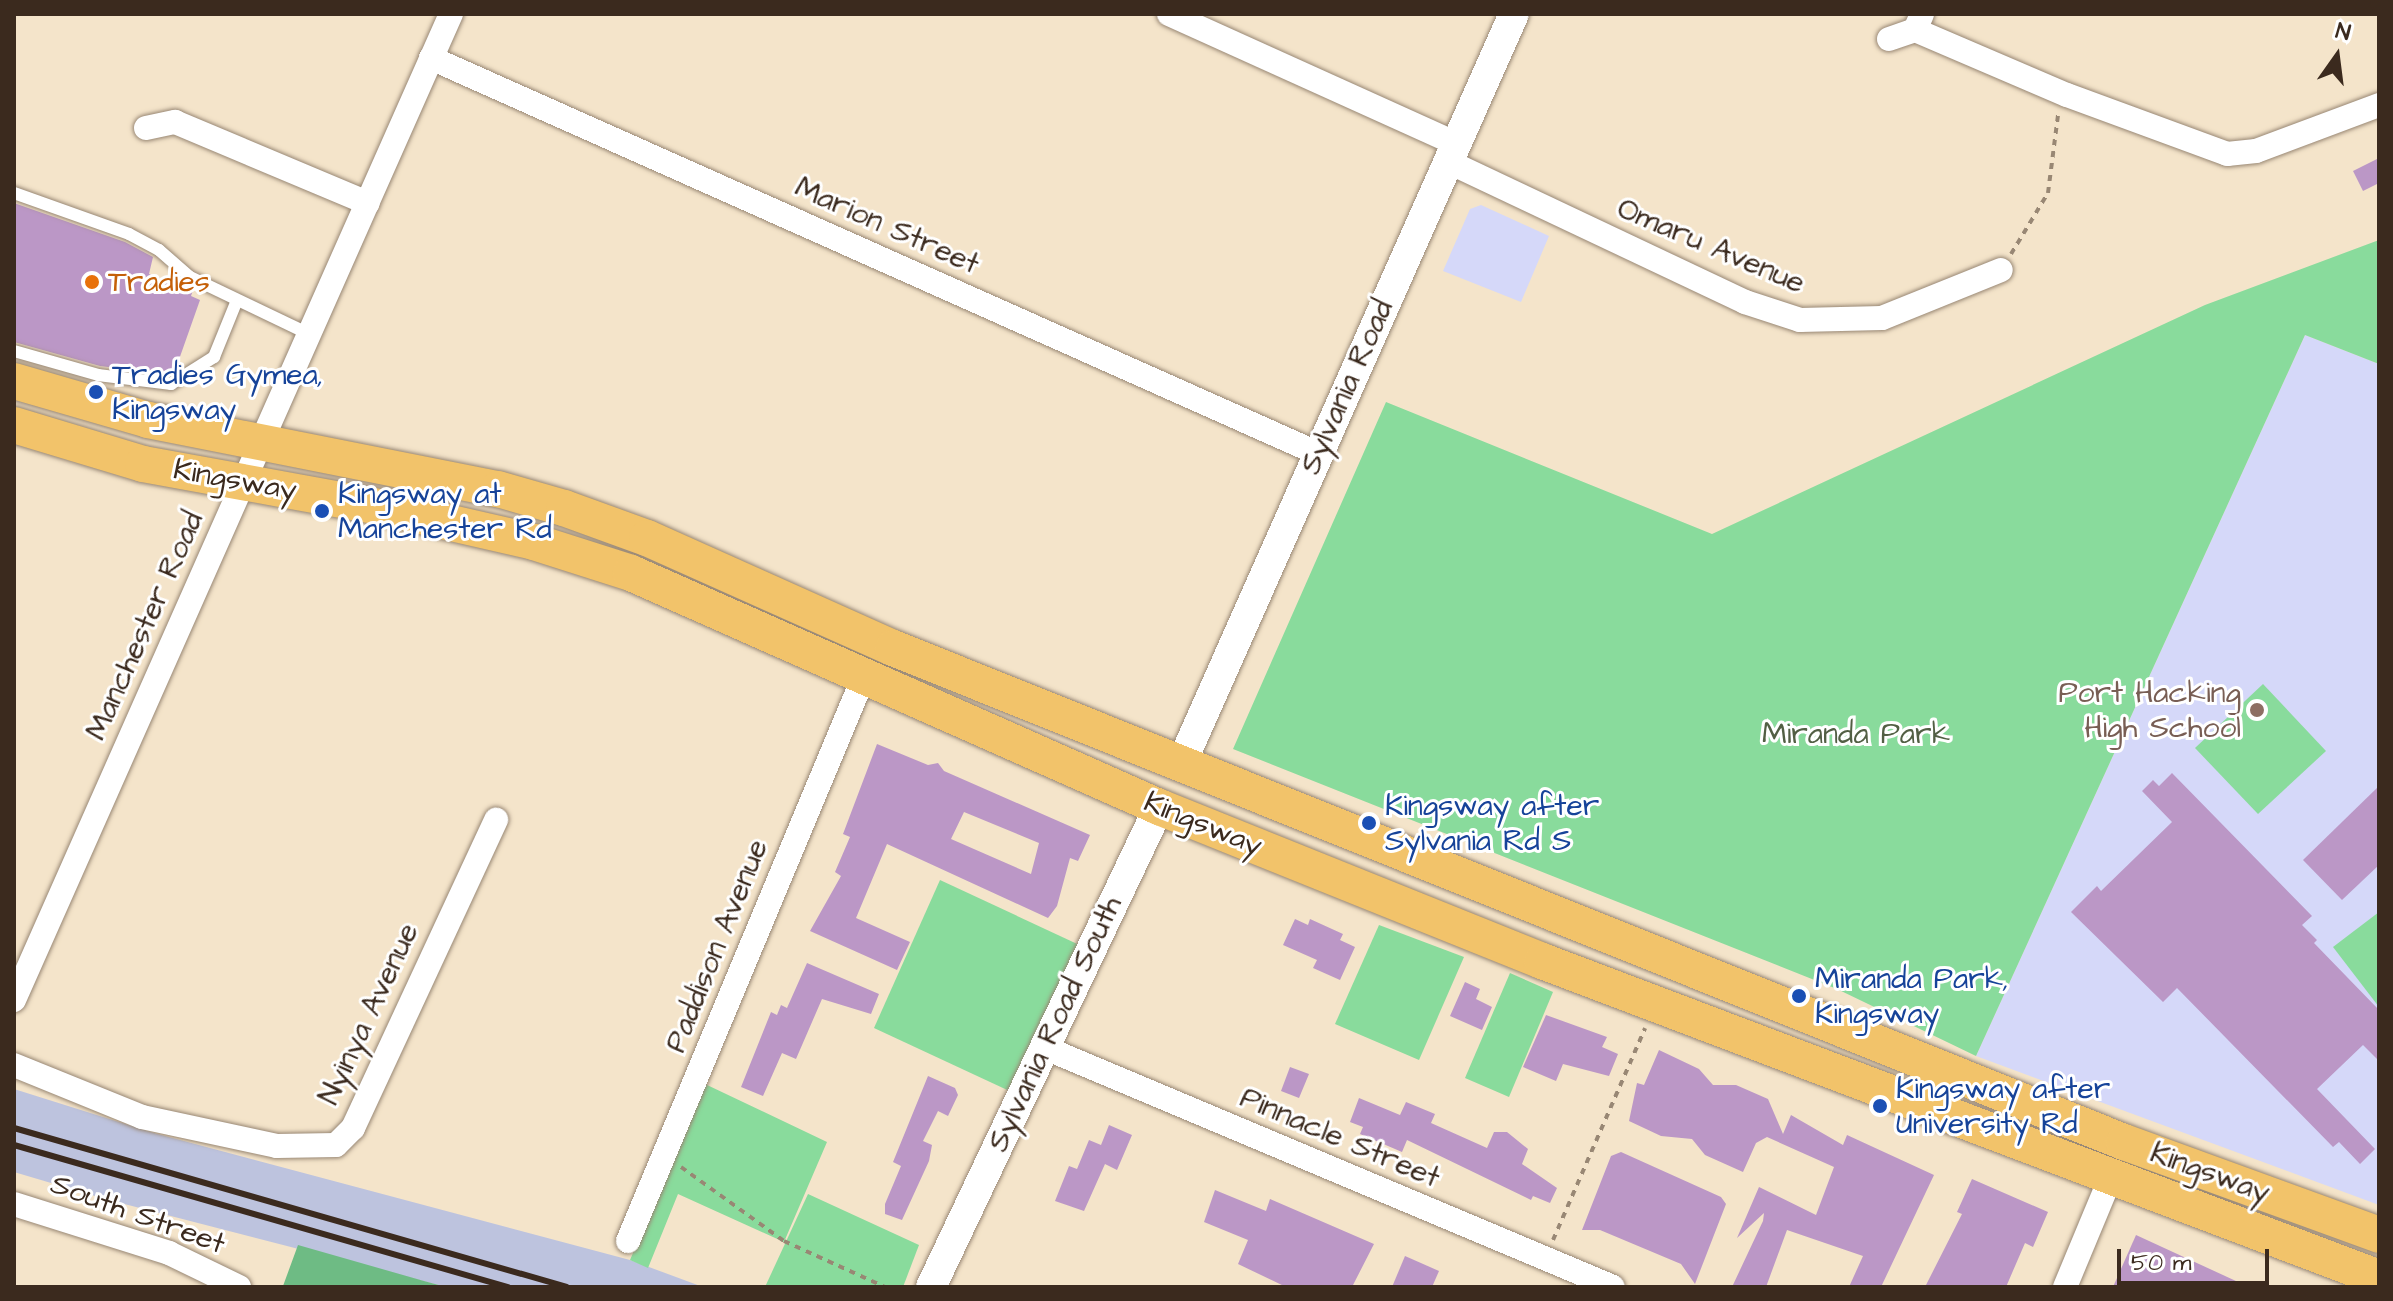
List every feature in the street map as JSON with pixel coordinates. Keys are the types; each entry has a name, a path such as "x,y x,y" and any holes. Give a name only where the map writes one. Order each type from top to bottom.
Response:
{"main road":[{"name":"Kingsway","path":"14,381 88,405 498,489 564,508 647,538 893,648 2124,1142 2379,1235"},
{"name":"Kingsway","path":"14,425 143,464 244,481 534,542 631,573 1159,807 2110,1179 2379,1278"},
{"name":"Sylvania Road South","path":"1159,807 1182,762"},
{"path":"2110,1179 2124,1142"}],"street":[{"name":"Manchester Road","path":"14,1000 451,14"},
{"name":"Omaru Avenue","path":"1169,14 1453,153 1745,302 1800,320 1882,318 2001,270"},
{"name":"Sylvania Road","path":"1182,762 1514,14"},
{"path":"1889,39 1919,22 2067,95 2227,154 2256,151 2379,105"},
{"name":"Marion Street","path":"431,58 1317,453"},
{"path":"146,128 175,122 368,203"},
{"name":"Paddison Avenue","path":"628,1241 864,676"},
{"name":"Sylvania Road South","path":"931,1287 1159,807"},
{"name":"Nyinya Avenue","path":"14,1065 142,1117 277,1146 336,1145 353,1128 496,820"},
{"name":"Pinnacle Street","path":"1043,1047 1613,1287"},
{"path":"2065,1287 2110,1179"},
{"name":"South Street","path":"14,1204 169,1253 239,1287"}],"lane":[{"path":"14,193 129,234 159,250 190,277 307,333"},
{"path":"14,351 98,375 171,384 214,357 237,300"}],"path":[{"path":"2001,270 2048,193 2053,126 2067,95"},
{"path":"1546,1258 1646,1026"},
{"path":"667,1151 690,1177 784,1241 885,1287"}],"shaded area":[{"path":"1481,205 1549,236 1521,302 1443,271 1470,209"},
{"name":"Port Hacking High School","path":"2305,335 2379,364 2379,1205 1976,1056"},
{"path":"14,1089 154,1133 630,1260 703,1287 446,1287 105,1199 14,1172"}],"green space":[{"name":"Miranda Park","path":"2379,240 2379,364 2305,335 1976,1056 1837,989 1233,749 1386,402 1712,534 2205,305"},
{"path":"2263,684 2326,751 2258,814 2195,748"},
{"path":"940,880 1088,949 1020,1096 874,1028"},
{"path":"2379,912 2379,1007 2333,947"},
{"path":"1379,925 1464,957 1419,1060 1335,1024"},
{"path":"1510,973 1553,992 1509,1097 1465,1078"},
{"path":"705,1084 827,1142 784,1242 678,1194 648,1268 630,1260"},
{"path":"808,1194 919,1245 903,1287 765,1287"},
{"path":"298,1245 424,1281 446,1287 283,1286"}],"building":[{"path":"2379,158 2379,183 2363,191 2353,171"},
{"name":"Tradies","path":"14,203 125,242 153,257 149,274 193,290 191,296 200,300 176,368 165,374 100,366 14,342"},
{"path":"877,744 928,765 938,763 944,771 1090,835 1078,861 1070,858 1057,906 1048,918 887,844 856,918 910,942 897,970 810,931 841,876 835,872 850,837 843,834","holes":["964,812 1039,843 1031,874 951,839"]},
{"path":"2172,773 2312,916 2302,925 2317,940 2314,943 2379,1010 2379,1061 2363,1045 2317,1089 2375,1149 2360,1164 2339,1142 2333,1147 2177,988 2163,1002 2071,912 2097,886 2101,891 2172,822 2142,791 2153,780 2159,786"},
{"path":"2379,786 2379,865 2342,900 2303,860"},
{"path":"1295,919 1308,925 1310,919 1343,934 1340,940 1355,947 1340,980 1313,968 1317,960 1283,945"},
{"path":"807,963 879,994 871,1014 822,999 796,1059 782,1053 763,1096 741,1087 771,1012 777,1015 781,1005 787,1008"},
{"path":"1465,982 1480,989 1476,999 1492,1007 1482,1030 1450,1016"},
{"path":"1546,1015 1607,1037 1602,1047 1618,1054 1609,1076 1563,1064 1556,1081 1523,1067"},
{"path":"1659,1050 1699,1069 1713,1085 1736,1085 1768,1099 1783,1134 1791,1115 1843,1145 1847,1135 1934,1175 1881,1287 1849,1287 1863,1256 1787,1230 1766,1287 1732,1287 1763,1221 1764,1213 1737,1238 1759,1187 1816,1215 1834,1167 1767,1137 1756,1143 1743,1172 1705,1155 1692,1139 1661,1136 1629,1121 1637,1083 1644,1085"},
{"path":"1290,1067 1309,1074 1299,1098 1281,1091"},
{"path":"928,1076 955,1088 958,1095 948,1116 938,1111 923,1141 932,1145 929,1161 902,1220 885,1214 885,1204 901,1166 893,1162"},
{"path":"1359,1098 1400,1115 1406,1102 1435,1114 1431,1123 1487,1148 1494,1132 1507,1132 1528,1149 1522,1164 1557,1188 1550,1203 1533,1196 1531,1200 1407,1140 1402,1152 1360,1134 1363,1127 1350,1122"},
{"path":"1109,1125 1132,1135 1117,1170 1105,1164 1084,1211 1055,1201 1069,1166 1077,1169 1089,1140 1101,1145"},
{"path":"1621,1152 1721,1197 1726,1204 1695,1284 1681,1264 1600,1230 1582,1230 1611,1156"},
{"path":"1972,1179 2048,1212 2033,1247 2025,1243 2006,1287 1925,1287 1962,1214 1957,1212"},
{"path":"1215,1190 1266,1211 1270,1199 1374,1244 1352,1287 1286,1287 1238,1264 1248,1240 1204,1222"},
{"path":"2136,1235 2249,1287 2113,1287"},
{"path":"1405,1256 1439,1271 1432,1287 1392,1287"}],"railway":[{"path":"14,1128 567,1287"},
{"path":"14,1145 508,1287"}],"place":[{"name":"Tradies","path":"92,282"},
{"name":"Tradies Gymea, Kingsway","path":"96,392"},
{"name":"Kingsway at Manchester Rd","path":"322,511"},
{"name":"Port Hacking High School","path":"2257,710"},
{"name":"Kingsway after Sylvania Rd S","path":"1369,823"},
{"name":"Miranda Park, Kingsway","path":"1799,996"},
{"name":"Kingsway after University Rd","path":"1880,1106"}]}
